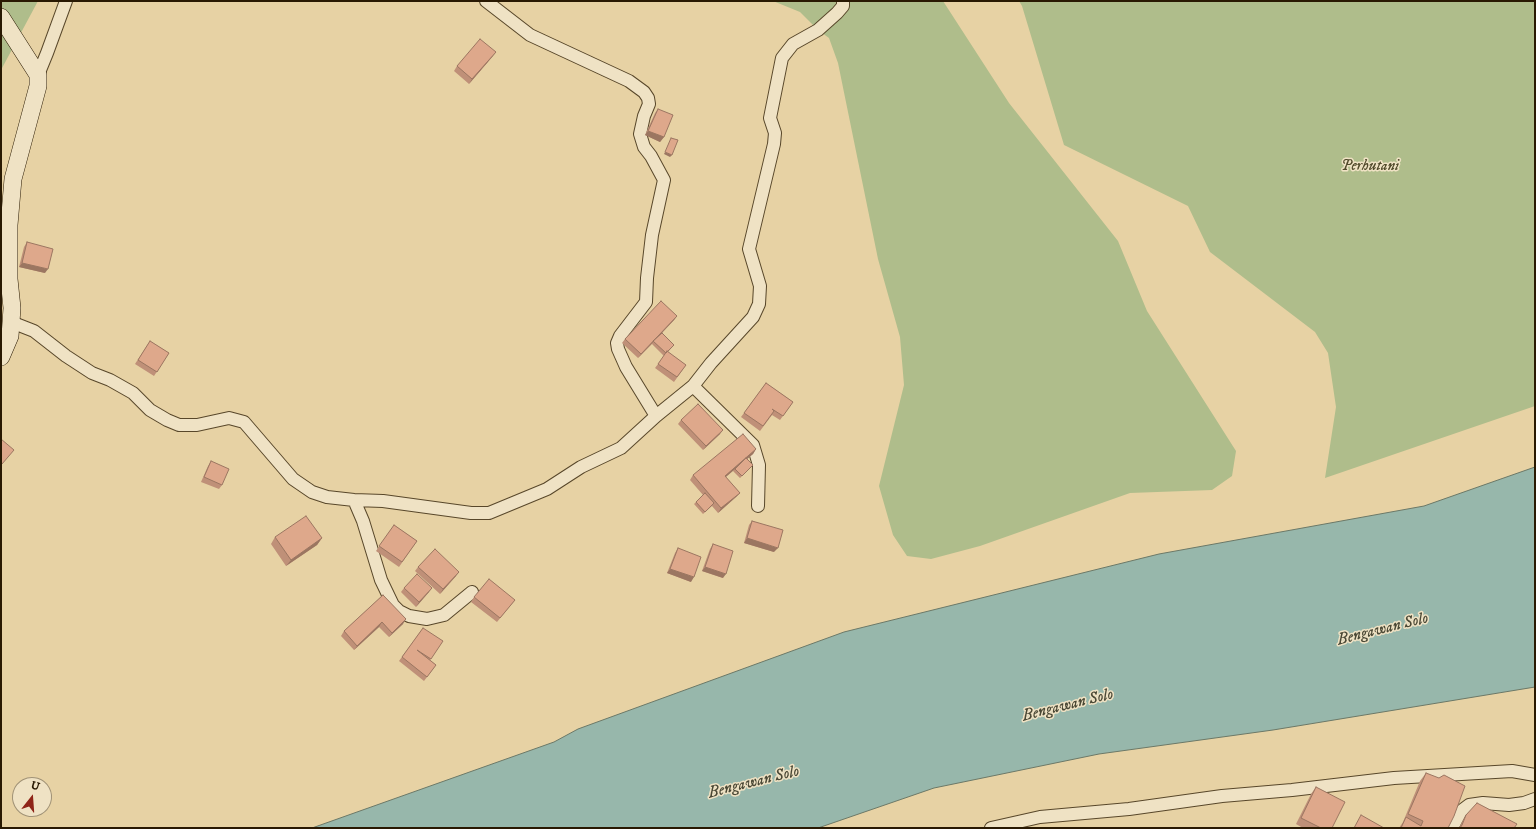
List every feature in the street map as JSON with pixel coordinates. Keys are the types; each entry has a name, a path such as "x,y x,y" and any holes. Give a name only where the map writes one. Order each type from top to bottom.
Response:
{"street":[{"path":"1,357 10,336 12,322 9,279 9,224 14,179 38,86 38,75 48,53 66,1"},
{"path":"486,1 530,35 629,81 644,92 648,98 649,104 644,116 640,134 644,147 651,156 664,180 652,234 646,302 620,336 617,343 626,367 656,416"},
{"path":"12,322 34,331 66,356 92,373 110,380 132,393 150,410 167,420 179,425 197,425 229,418 244,422 294,479 312,492 327,497 383,501 471,513 489,513 547,489 581,467 621,448 656,416 693,386 710,363 753,317 759,304 760,286 749,249 774,144 775,133 770,118 782,58 793,44 818,30 837,13 844,6 843,1"},
{"path":"1,17 38,75"},
{"path":"693,386 753,445 759,465 758,506"},
{"path":"354,500 363,521 381,580 393,605 399,611 408,616 428,619 444,615 472,592"},
{"path":"991,828 1040,817 1129,809 1222,796 1292,790 1394,778 1512,771 1535,775"},
{"path":"1452,828 1461,811 1469,805 1483,803 1509,805 1524,803 1535,799"}],"green space":[{"path":"1,1 38,1 1,70"},
{"path":"773,1 943,1 1009,103 1118,241 1147,311 1236,451 1232,476 1212,490 1130,493 980,546 931,559 907,556 893,535 879,486 904,385 900,337 878,259 838,63 829,38 818,30 800,12"},
{"name":"Perhutani","path":"1019,1 1535,1 1535,406 1325,478 1336,407 1328,353 1315,332 1210,252 1188,206 1064,145 1022,6"}],"water":[{"name":"Bengawan Solo","path":"1535,467 1535,687 1273,730 1099,754 934,788 818,828 312,828 554,742 578,729 844,632 1159,554 1424,506"}],"building":[{"path":"480,39 496,52 472,79 457,66"},
{"path":"658,109 673,115 664,137 648,131"},
{"path":"671,138 678,140 672,155 665,152"},
{"path":"27,242 53,249 48,269 22,263"},
{"path":"661,301 677,316 641,354 625,339"},
{"path":"662,333 674,345 666,353 653,341"},
{"path":"150,341 169,353 157,372 138,360"},
{"path":"667,351 686,365 677,377 658,364"},
{"path":"766,383 793,402 783,416 772,409 774,411 763,426 744,413"},
{"path":"698,404 723,430 706,446 681,420"},
{"path":"743,434 756,449 725,476 740,493 721,508 693,475"},
{"path":"1,439 14,450 2,464 1,463"},
{"path":"746,458 753,465 742,476 735,469"},
{"path":"211,461 229,469 222,485 204,477"},
{"path":"705,493 714,503 705,512 696,502"},
{"path":"306,516 322,538 291,560 275,537"},
{"path":"752,521 783,530 778,548 747,538"},
{"path":"394,525 417,541 402,562 379,546"},
{"path":"713,544 733,551 726,574 705,567"},
{"path":"678,548 701,557 694,577 670,569"},
{"path":"435,549 459,572 443,589 418,567"},
{"path":"417,574 432,588 419,602 404,588"},
{"path":"489,579 515,600 500,618 474,597"},
{"path":"383,595 406,619 392,633 382,622 357,646 344,631"},
{"path":"423,628 443,641 431,659 417,650 436,665 427,677 402,657"},
{"path":"1426,773 1439,778 1444,775 1465,786 1454,816 1448,828 1401,828 1406,817 1421,826 1423,821 1408,814"},
{"path":"1316,787 1345,802 1332,828 1321,828 1301,818"},
{"path":"1477,803 1517,824 1514,828 1460,828 1466,815"},
{"path":"1361,815 1384,828 1354,828"}]}
